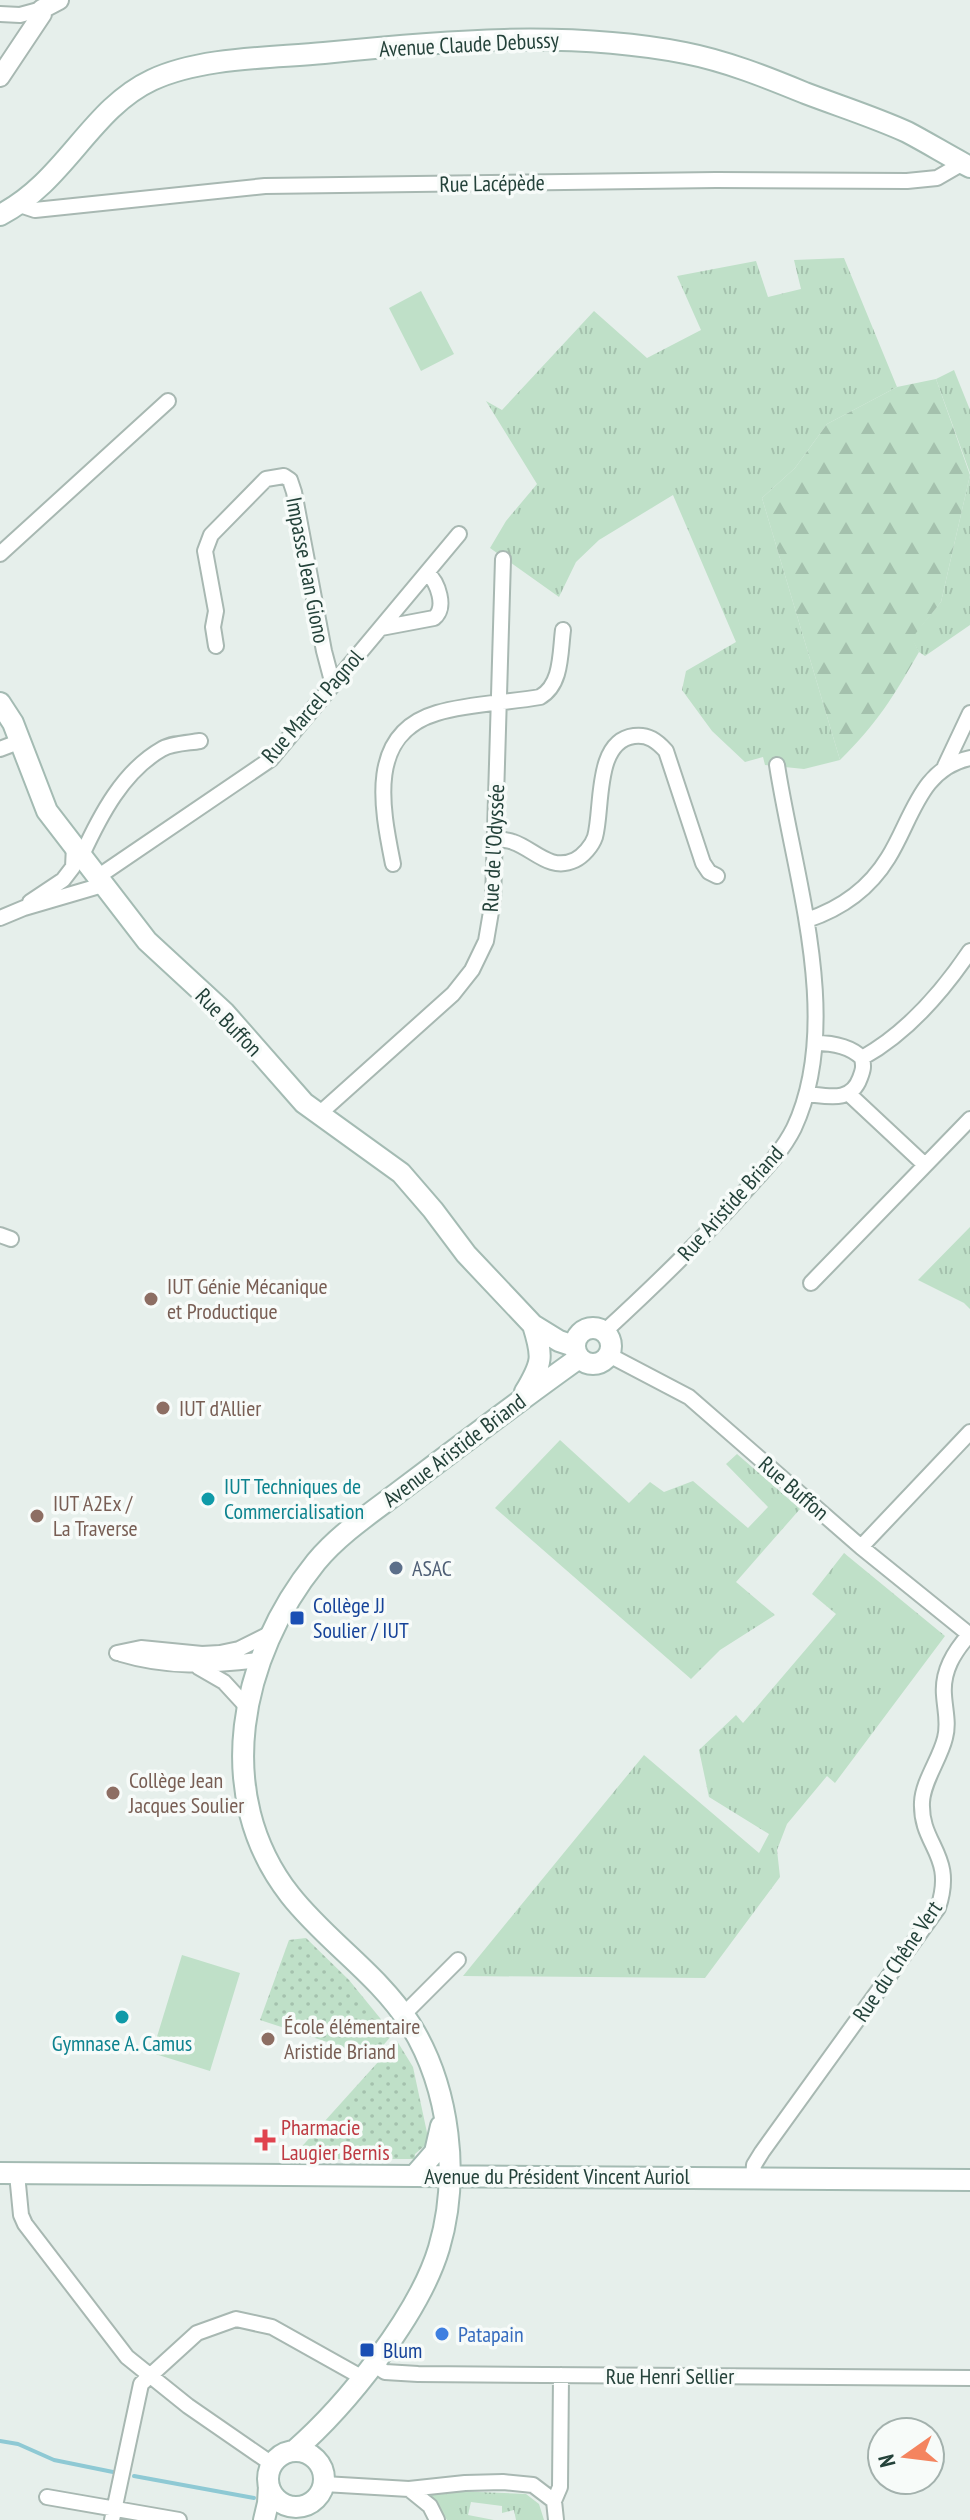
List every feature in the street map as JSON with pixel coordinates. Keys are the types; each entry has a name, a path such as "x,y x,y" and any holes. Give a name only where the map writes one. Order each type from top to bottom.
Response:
{"main road":[{"name":"Avenue Claude Debussy","path":"0,215 20,205 44,184 76,151 111,107 126,94 153,79 215,64 485,40 566,40 639,46 687,54 752,72 906,132 966,165"},
{"name":"Rue Buffon","path":"0,703 21,741 47,811 147,941 224,1012 304,1103 401,1173 466,1254 533,1325 577,1352"},
{"name":"Rue Buffon","path":"510,1299 539,1317 565,1327 596,1330"},
{"path":"522,1398 535,1376 541,1353 533,1325"},
{"path":"596,1330 611,1345 609,1355 595,1364 577,1352 578,1335 596,1330"},
{"name":"Avenue Aristide Briand","path":"294,2451 316,2432 368,2371 414,2302 439,2249 449,2176 447,2128 426,2056 403,2015 387,1994 292,1898 263,1851 248,1809 242,1760 247,1707 259,1660 269,1634 317,1560 344,1534 577,1352"},
{"path":"415,2175 435,2152 439,2140 440,2098"},
{"name":"Avenue du Président Vincent Auriol","path":"9,2174 970,2180"},
{"path":"278,2520 315,2500 324,2484 317,2460 316,2432"},
{"path":"264,2520 272,2464 285,2453 294,2451 317,2460"},
{"path":"269,2486 280,2502 298,2507"}],"street":[{"path":"0,14 20,15 51,4"},
{"path":"0,77 51,4"},
{"name":"Rue Lacépède","path":"20,205 35,210 265,186 716,180 907,181 937,178 966,165"},
{"path":"0,554 168,401"},
{"name":"Impasse Jean Giono","path":"216,646 213,627 216,611 205,551 211,535 266,479 284,476 290,480 294,492 333,685"},
{"name":"Rue Marcel Pagnol","path":"24,908 102,880 271,759 459,534"},
{"name":"Rue de l'Odyssée","path":"318,1115 453,994 472,970 486,941 491,914 495,838 503,559"},
{"path":"381,628 434,618 440,614 442,609 435,580 427,573"},
{"path":"393,864 382,812 385,766 391,748 401,733 419,720 437,713 540,697 550,691 556,681 563,630"},
{"path":"807,920 824,915 865,888 887,860 924,790 945,766 970,713"},
{"path":"495,838 514,842 549,862 561,864 574,861 586,852 594,839 610,750 630,736 643,736 657,741 666,751 703,863 709,872 717,876"},
{"path":"0,749 21,741"},
{"path":"0,918 24,908 63,880 73,867 78,850 137,768 165,747 200,741"},
{"path":"945,766 970,758"},
{"name":"Rue Aristide Briand","path":"596,1330 727,1212 776,1157 793,1130 807,1094 815,1043 813,973 807,920 777,765"},
{"path":"862,1058 877,1050 922,1012 947,985 970,951"},
{"path":"807,1094 839,1097 849,1094 857,1086 864,1066 862,1058 855,1051 830,1043 815,1043"},
{"path":"849,1094 925,1165"},
{"path":"811,1283 970,1119"},
{"name":"Rue Buffon","path":"609,1355 689,1397 861,1547 970,1635"},
{"path":"861,1547 967,1440"},
{"path":"259,1660 197,1667 139,1660 117,1653 141,1648 220,1653 239,1649 269,1634"},
{"name":"Rue du Chêne Vert","path":"753,2177 754,2165 762,2152 938,1908 944,1891 945,1874 924,1820 922,1801 946,1736 948,1719 943,1695 944,1677 951,1659 970,1635"},
{"path":"197,1667 224,1682 247,1707"},
{"path":"403,2015 458,1960"},
{"path":"9,2174 25,2224 127,2357 188,2406 272,2464"},
{"name":"Rue Henri Sellier","path":"150,2374 197,2333 236,2319 272,2327 368,2371 407,2374 970,2378"},
{"path":"113,2515 137,2393 150,2374"},
{"path":"556,2520 554,2501 560,2487 561,2375"},
{"path":"324,2484 409,2489 503,2482 533,2485 554,2501"},
{"path":"409,2489 430,2506 437,2520"},
{"path":"47,2497 113,2515 179,2520"}],"green space":[{"path":"844,258 897,387 827,424 795,468 762,498 840,760 804,769 765,765 763,757 745,762 712,731 682,690 686,671 736,642 673,495 599,540 576,562 559,597 490,548 506,521 537,484 486,401 502,410 594,311 647,358 701,330 677,276 756,261 768,297 801,289 794,260"},
{"path":"421,291 454,354 421,371 389,308"},
{"path":"954,370 970,410 970,473 936,379"},
{"path":"936,379 970,475 941,602 912,638 919,652 893,696 864,735 840,760 762,498 795,468 827,424 897,387"},
{"path":"970,475 970,625 925,656 911,638 941,602"},
{"path":"970,1227 970,1309 918,1280"},
{"path":"560,1440 629,1503 650,1482 664,1492 693,1481 748,1528 768,1507 726,1464 737,1454 800,1509 736,1582 775,1615 720,1650 691,1679 495,1508"},
{"path":"844,1553 945,1636 835,1783 827,1776 787,1824 777,1850 780,1877 705,1978 463,1976 644,1755 759,1853 769,1834 709,1797 699,1750 736,1715 743,1723 836,1614 812,1594"},
{"path":"306,1938 349,1980 393,2034 373,2057 260,2020 289,1940"},
{"path":"182,1955 240,1973 210,2071 152,2053"},
{"path":"397,2041 413,2067 429,2142 415,2154 415,2159 302,2159 296,2153"},
{"path":"426,2493 526,2494 539,2504 544,2520 516,2520 514,2510 502,2513 502,2506 471,2502 468,2515 494,2520 447,2520"}],"waterway":[{"path":"0,2441 18,2444 54,2460 113,2472"},
{"path":"134,2476 254,2498"}],"place":[{"name":"IUT Génie Mécanique et Productique","path":"151,1299"},
{"name":"IUT d'Allier","path":"163,1408"},
{"name":"IUT Techniques de Commercialisation","path":"208,1499"},
{"name":"IUT A2Ex / La Traverse","path":"37,1516"},
{"name":"ASAC","path":"396,1568"},
{"name":"Collège JJ Soulier / IUT","path":"297,1618"},
{"name":"Collège Jean Jacques Soulier","path":"113,1793"},
{"name":"Gymnase A. Camus","path":"122,2017"},
{"name":"École élémentaire Aristide Briand","path":"268,2039"},
{"name":"Pharmacie Laugier Bernis","path":"265,2140"},
{"name":"Patapain","path":"442,2334"},
{"name":"Blum","path":"367,2350"}]}
